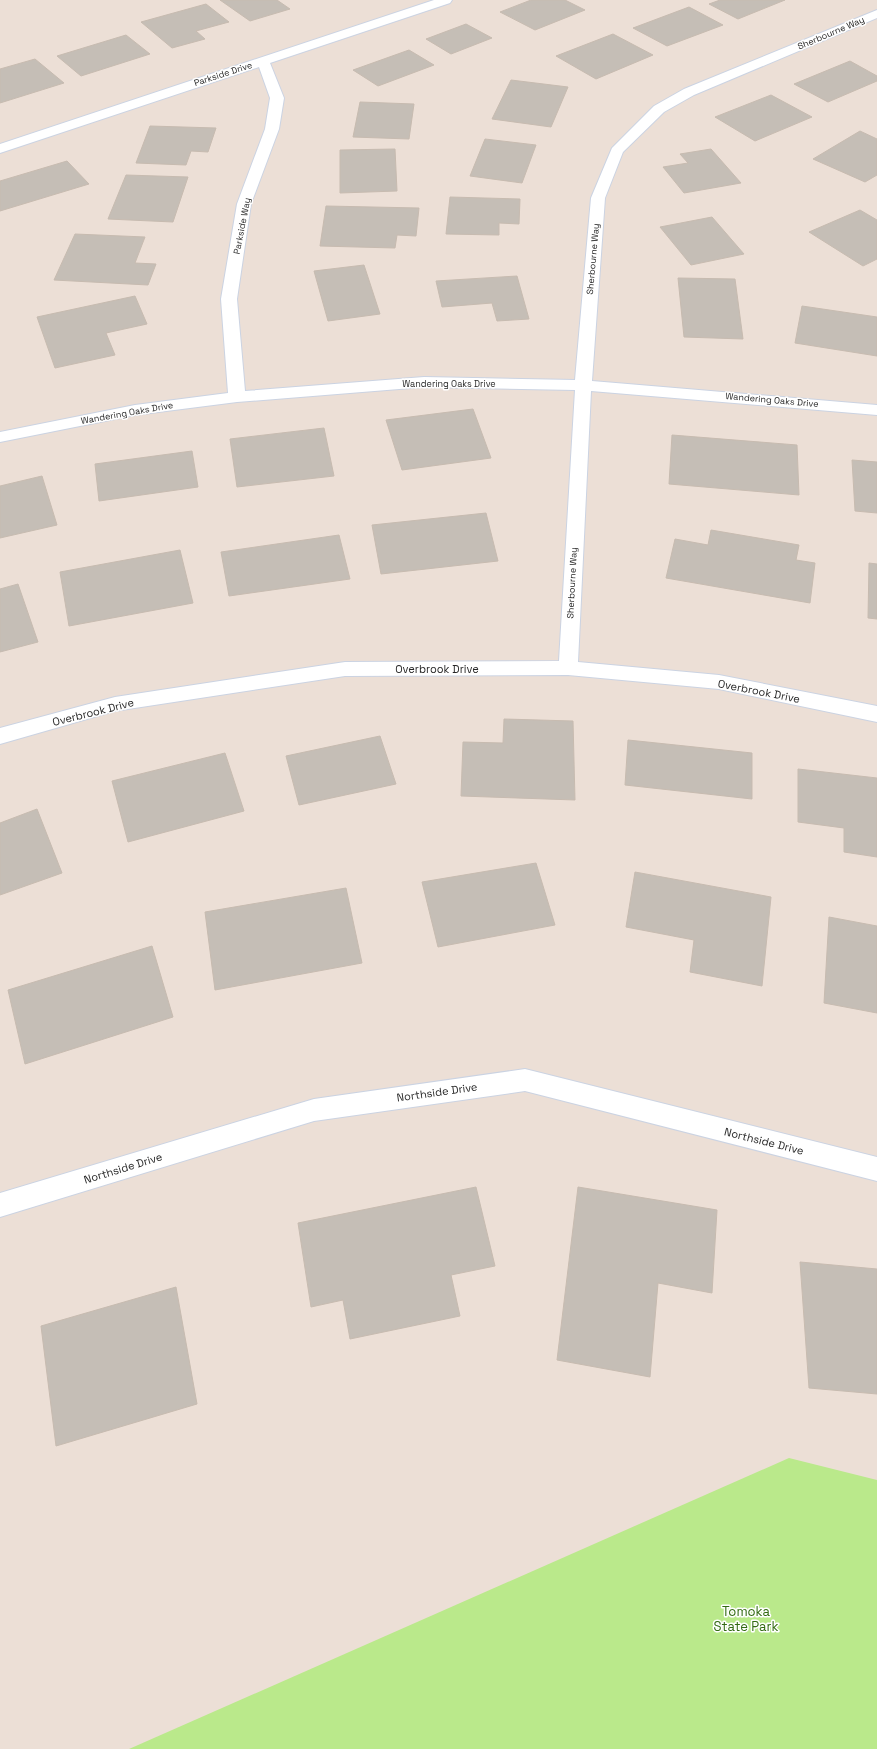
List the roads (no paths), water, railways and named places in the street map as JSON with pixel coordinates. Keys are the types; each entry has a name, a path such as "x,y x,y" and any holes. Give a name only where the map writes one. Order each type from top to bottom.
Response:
{"street":[{"name":"Parkside Drive","path":"0,149 446,0"},
{"name":"Sherbourne Way","path":"568,668 583,385 598,198 617,151 659,109 689,92 877,14"},
{"name":"Parkside Way","path":"237,397 229,299 244,204 272,129 277,98 263,61"},
{"name":"Wandering Oaks Drive","path":"0,437 135,410 237,397 424,382 583,385 877,410"},
{"name":"Overbrook Drive","path":"0,736 115,704 345,669 568,668 719,682 877,714"},
{"name":"Northside Drive","path":"0,1205 314,1110 525,1080 877,1169"}],"park label":[{"name":"Tomoka State Park","path":"746,1618"}]}
